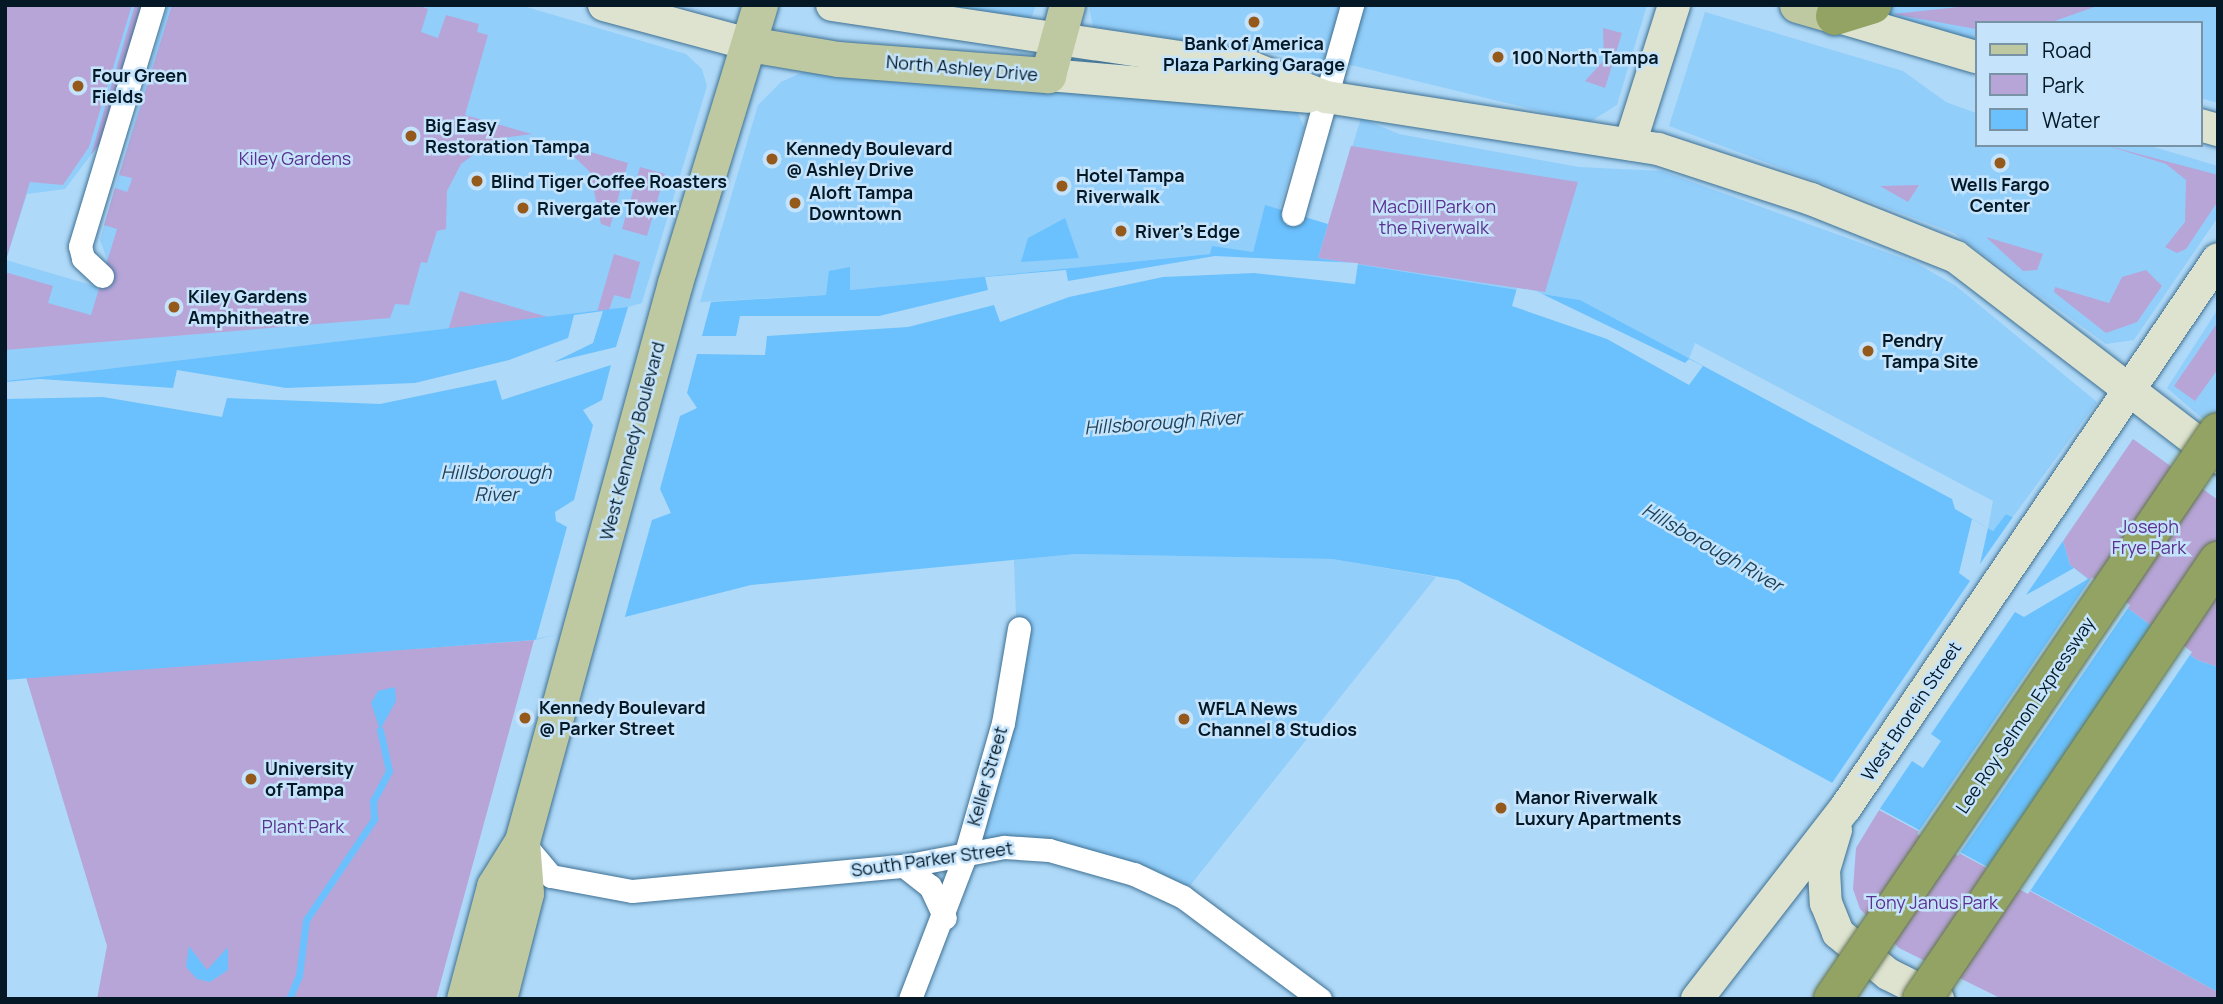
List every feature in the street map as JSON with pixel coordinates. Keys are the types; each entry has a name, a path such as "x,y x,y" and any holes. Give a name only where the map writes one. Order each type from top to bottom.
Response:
{"highway":[{"path":"1835,16 1872,5"},
{"name":"Lee Roy Selmon Expressway","path":"1833,999 2218,432"},
{"path":"1922,999 2218,561"}],"main road":[{"name":"North Ashley Drive","path":"604,5 749,44 838,59 1048,75 1261,97 1326,97"},
{"name":"West Kennedy Boulevard","path":"464,999 494,886 522,841 675,283 760,5"},
{"path":"832,5 1253,68 1326,97 1630,144 1822,202 1956,257 2123,404 2218,458"},
{"path":"1048,75 1067,5"},
{"path":"1630,144 1675,5"},
{"path":"1797,5 1974,56"},
{"name":"West Brorein Street","path":"1697,999 1846,807 2123,404 2218,259"},
{"path":"1846,807 1824,870 1835,926 1867,960 1938,999"},
{"name":"West Kennedy Boulevard","path":"499,999 526,893 522,841"}],"street":[{"path":"102,276 83,258 80,246 105,171 153,5"},
{"path":"1293,214 1352,5"},
{"name":"Keller Street","path":"910,999 945,918 965,856 1003,723 1019,628"},
{"name":"South Parker Street","path":"522,841 551,876 632,891 904,866 1032,847 1134,874 1215,918 1320,999"},
{"path":"904,866 930,886 945,918"}],"shaded area":[{"path":"5,5 144,5 107,134 65,189 27,194 6,260 98,287 107,259 100,240 168,5 520,5 686,54 702,69 707,86 641,306 5,381"},
{"path":"922,5 1036,5 1030,21"},
{"path":"1089,5 1647,5 1617,105 1588,123 1355,66 1093,27"},
{"path":"1876,5 2218,5 2218,103 2202,99 2202,21 1974,21 1974,45 1882,19"},
{"path":"1705,12 1903,71 1946,102 1974,112 1974,147 2154,147 2218,166 2218,217 2134,340 2106,344 1954,233 1669,126"},
{"path":"803,72 1297,111 1304,127 1279,210 1265,206 1253,252 1213,247 1210,254 850,290 849,268 826,295 700,302 758,105 781,82"},
{"name":"Pendry Tampa Site","path":"1361,118 1399,134 1579,167 1662,171 1916,263 1956,286 2097,402 2013,517 2006,514 1993,531 1988,528 1993,501 1695,343 1689,359 1580,300 1318,258"},
{"path":"2218,309 2218,432 2167,388"},
{"path":"1076,554 1332,559 1436,577 1189,887 1126,868 976,846 1017,646 1014,560"}],"green space":[{"path":"5,5 132,5 89,147 63,185 30,182 5,263"},
{"path":"135,5 144,5 107,134 91,155"},
{"name":"Kiley Gardens","path":"172,5 417,5 428,9 421,32 438,38 446,15 479,24 477,32 488,35 465,115 532,134 495,139 461,164 447,191 446,229 437,231 427,263 421,262 409,305 395,304 390,318 5,350 5,272 53,286 48,303 91,315 117,229 104,225 115,188 127,192 130,185 132,178 119,175"},
{"path":"1977,5 2100,5 2055,21 1974,21 1974,29 1893,14"},
{"path":"1603,28 1622,33 1605,88 1585,81 1604,60"},
{"path":"560,143 628,163 610,227 601,224 590,172"},
{"name":"MacDill Park on the Riverwalk","path":"1351,146 1578,182 1545,292 1318,258"},
{"path":"2111,147 2218,175 2218,201 2186,249 2177,253 2165,247 2185,222 2186,180 2166,164"},
{"path":"640,167 665,174 647,236 622,229"},
{"path":"1919,185 1908,202 1880,186"},
{"path":"1986,237 2043,254 2037,270 2023,271"},
{"path":"614,254 640,262 630,299 614,295 609,310 597,312"},
{"path":"2146,270 2162,286 2137,322 2106,333 2054,292 2055,287 2109,303 2122,277"},
{"path":"460,291 551,318 448,331"},
{"path":"2218,322 2218,369 2195,401 2174,386"},
{"name":"Joseph Frye Park","path":"2133,439 2218,500 2218,667 2197,660 2070,565 2063,541"},
{"name":"Plant Park","path":"534,640 436,999 97,999 107,946 26,677"},
{"name":"Tony Janus Park","path":"1879,810 2218,992 2218,999 2002,999 1899,948 1860,909 1853,889 1856,848"}],"water":[{"name":"Hillsborough River","path":"1265,205 1328,224 1318,258 1580,300 1952,499 1955,509 1993,531 2006,514 2063,541 2070,565 2197,660 2218,667 2218,992 1458,580 1332,559 1076,554 751,585 534,640 5,680 5,381 628,307 826,295 829,271 850,267 850,290 1210,254 1212,246 1253,252"},
{"path":"1065,218 1079,258 1021,262 1028,238"},
{"path":"395,687 396,701 380,730 371,703 378,691"},
{"path":"189,946 207,970 228,947 228,970 210,982 197,979 186,967"}],"pier":[{"path":"1215,256 1358,263 1355,284 1254,273 1163,277 1069,297 1000,322 994,305 908,327 767,336 765,355 697,354 687,393 697,408 680,416 660,489 671,513 652,520 624,620 536,639 567,527 556,521 555,512 574,500 593,425 583,410 602,400 611,365 502,400 496,380 380,404 227,398 222,417 103,397 5,399 5,382 40,379 173,388 177,370 286,388 415,383 509,360 568,338 574,315 603,311 593,343 554,362 616,347 628,307 642,303 711,302 702,336 736,336 740,316 879,316 988,290 985,277 1066,270 1068,281"},
{"path":"1517,288 1536,291 1685,363 1689,359 1703,366 1689,385 1607,339 1512,306"},
{"path":"2015,514 2065,538 2026,595 2074,568 2088,579 2024,617 2015,612 1931,734 1941,741 1923,768 1912,761 1877,813 1830,786 1970,581 1959,573 1972,519 1988,528 1980,564"},
{"path":"2092,577 2130,605 1958,856 1917,834"},
{"path":"2154,623 2192,652 2028,894 1985,871"}],"waterway":[{"path":"289,999 299,976 306,920 374,819 373,801 389,771 380,730"}],"place":[{"name":"Bank of America Plaza Parking Garage","path":"1254,22"},
{"name":"100 North Tampa","path":"1498,57"},
{"name":"Four Green Fields","path":"78,86"},
{"name":"Big Easy Restoration Tampa","path":"411,136"},
{"name":"Kennedy Boulevard @ Ashley Drive","path":"772,159"},
{"name":"Wells Fargo Center","path":"2000,163"},
{"name":"Blind Tiger Coffee Roasters","path":"477,181"},
{"name":"Hotel Tampa Riverwalk","path":"1062,186"},
{"name":"Aloft Tampa Downtown","path":"795,203"},
{"name":"Rivergate Tower","path":"523,208"},
{"name":"River's Edge","path":"1121,231"},
{"name":"Kiley Gardens Amphitheatre","path":"174,307"},
{"name":"Pendry Tampa Site","path":"1868,351"},
{"name":"Kennedy Boulevard @ Parker Street","path":"525,718"},
{"name":"WFLA News Channel 8 Studios","path":"1184,719"},
{"name":"University of Tampa","path":"251,779"},
{"name":"Manor Riverwalk Luxury Apartments","path":"1501,808"}]}
